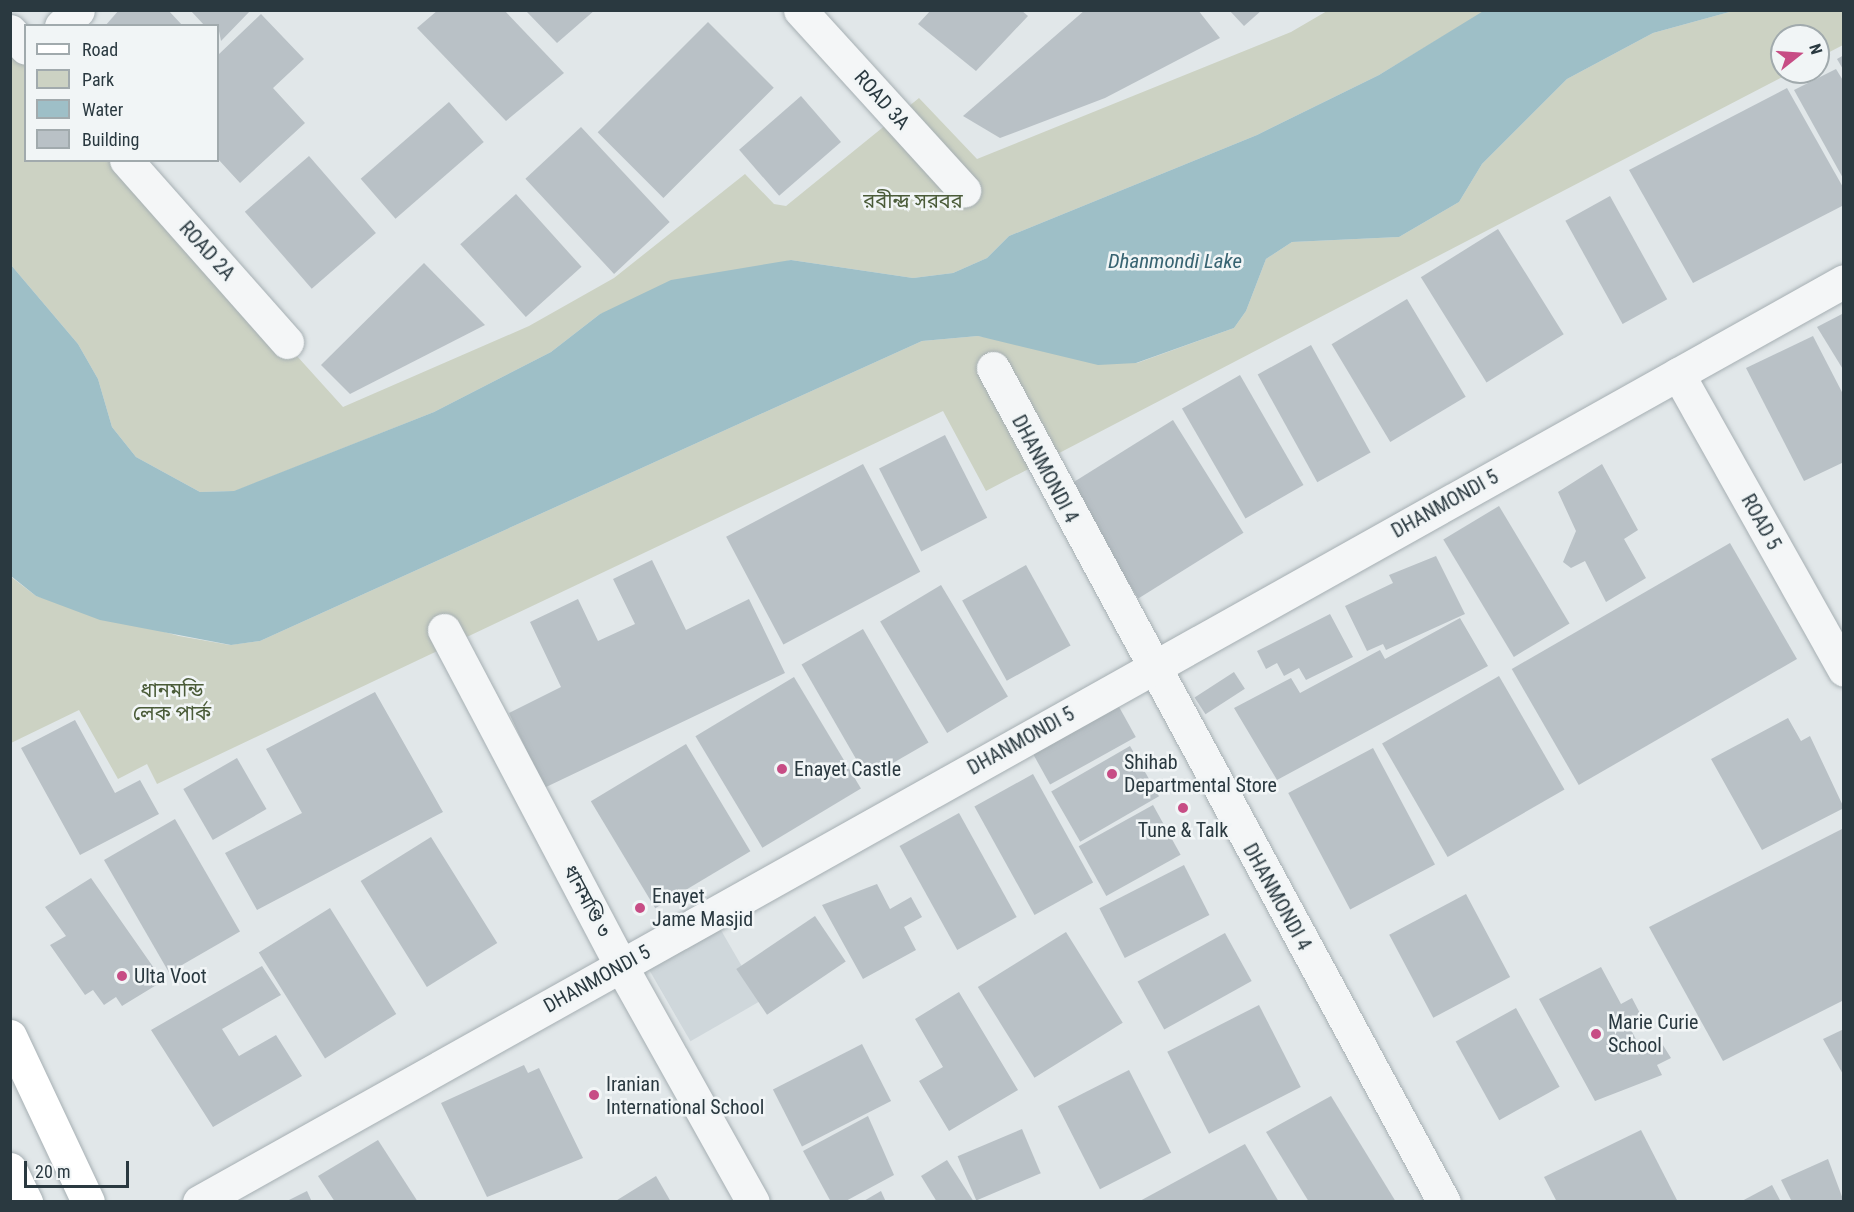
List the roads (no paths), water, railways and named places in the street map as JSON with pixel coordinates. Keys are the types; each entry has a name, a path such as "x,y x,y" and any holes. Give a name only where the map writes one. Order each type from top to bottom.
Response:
{"main road":[{"path":"10,1036 88,1202"},
{"path":"10,1168 26,1202"}],"street":[{"path":"63,24 78,10"},
{"name":"ROAD 3A","path":"800,10 964,190"},
{"path":"10,31 24,46"},
{"name":"ROAD 2A","path":"128,162 287,342"},
{"name":"DHANMONDI 5","path":"199,1202 1844,281"},
{"name":"DHANMONDI 4","path":"993,368 1152,668 1444,1202"},
{"name":"ROAD 5","path":"1678,374 1844,670"},
{"name":"ধানমণ্ডি ৩","path":"444,630 621,966 753,1202"}],"water":[{"name":"Dhanmondi Lake","path":"1485,10 1733,11 1653,33 1567,79 1482,164 1459,202 1399,237 1292,242 1266,259 1246,311 1234,328 1136,363 1098,365 978,336 922,341 260,641 231,645 100,620 36,596 11,576 11,265 78,344 98,379 112,427 136,457 200,492 234,491 434,412 551,352 600,314 671,280 791,260 913,278 953,273 987,258 1009,236 1257,135 1379,75"}],"place":[{"name":"Enayet Castle","path":"782,769"},
{"name":"Shihab Departmental Store","path":"1112,774"},
{"name":"Tune & Talk","path":"1183,808"},
{"name":"Enayet Jame Masjid","path":"640,908"},
{"name":"Ulta Voot","path":"122,976"},
{"name":"Marie Curie School","path":"1596,1034"},
{"name":"Iranian International School","path":"594,1095"}],"park label":[{"name":"রবীন্দ্র সরবর","path":"913,201"},
{"name":"ধানমন্ডি লেক পার্ক","path":"172,702"}]}
